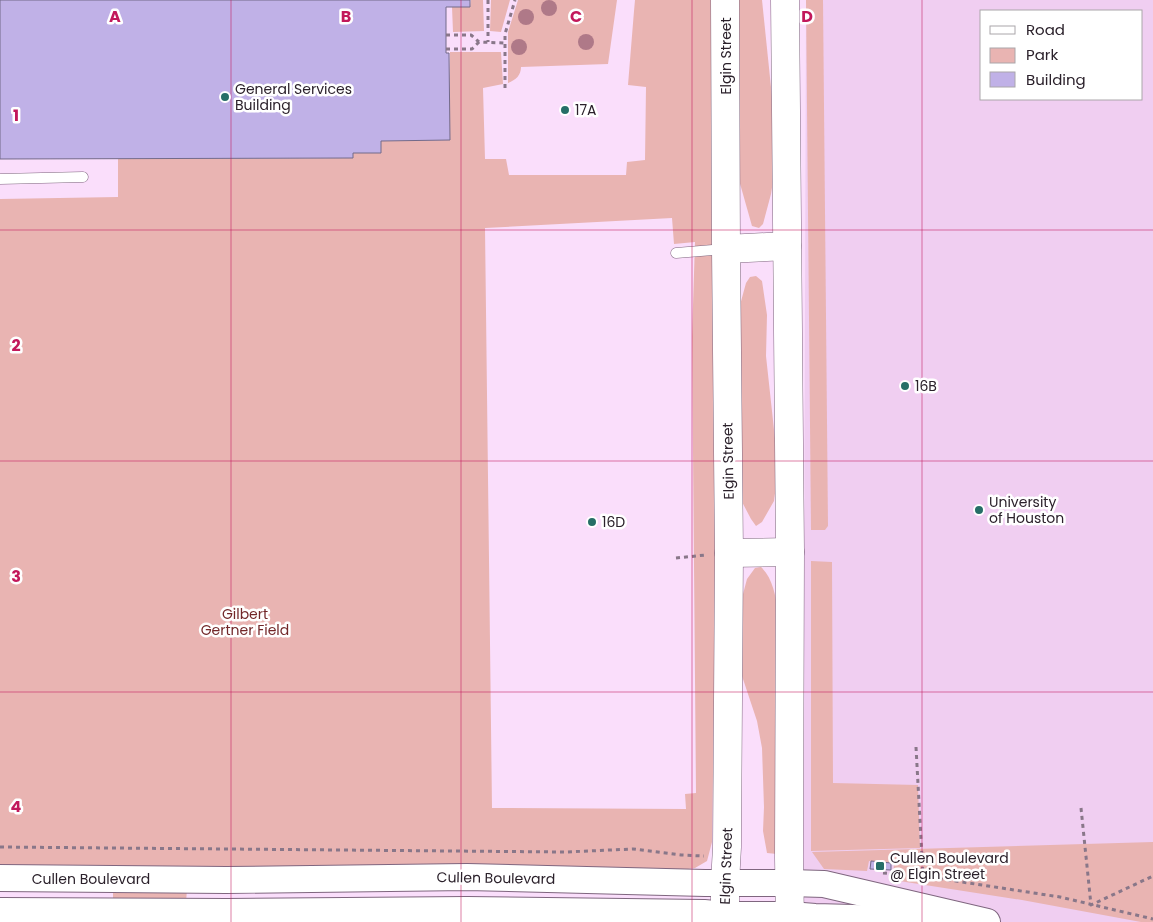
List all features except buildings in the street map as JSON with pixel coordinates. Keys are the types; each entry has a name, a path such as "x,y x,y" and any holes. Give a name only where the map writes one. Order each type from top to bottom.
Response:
{"main road":[{"name":"Elgin Street","path":"725,918 727,852 718,554 726,249 726,0"},
{"path":"768,0 770,14 785,66"},
{"path":"785,0 790,552 790,918"},
{"path":"726,249 787,246"},
{"path":"718,554 790,552"}],"street":[{"name":"Cullen Boulevard","path":"0,878 226,880 467,877 824,884 987,922"},
{"name":"Cullen Boulevard","path":"0,911 467,910 704,913 725,918 816,917 987,922"}],"lane":[{"path":"0,179 83,177"},
{"path":"676,253 726,249"}],"path":[{"path":"488,0 488,42"},
{"path":"505,88 504,34 514,0"},
{"path":"446,35 471,35 479,42 504,43"},
{"path":"446,49 472,49 479,42"},
{"path":"676,558 718,554"},
{"path":"916,746 923,876"},
{"path":"1081,808 1091,905"},
{"path":"0,847 556,852 632,849 705,856"},
{"path":"877,873 887,872 923,876 1060,897 1153,919"},
{"path":"1091,905 1153,876"}],"shaded area":[{"name":"University of Houston","path":"806,0 1153,0 1153,922 803,922"}],"green space":[{"path":"471,0 483,0 484,31 453,32 452,7 470,7"},
{"path":"491,0 510,0 501,32 490,31"},
{"path":"518,0 617,0 608,64 521,67 518,77 508,83 508,32"},
{"name":"Gilbert Gertner Field","path":"635,0 713,0 716,570 712,842 707,861 695,868 681,870 0,867 0,199 118,197 118,159 353,158 353,153 381,141 449,140 450,52 501,52 503,84 483,88 485,159 506,159 509,175 626,175 627,162 645,160 646,87 628,85","holes":["672,218 674,244 695,242 692,337 696,793 685,794 686,809 492,808 485,228"]},
{"path":"737,0 762,0 775,126 776,162 771,194 763,224 759,228 752,226 737,173"},
{"path":"806,0 823,0 828,526 825,530 811,530"},
{"path":"756,276 762,281 767,315 766,356 776,448 777,478 774,501 762,522 756,526 741,500 740,305 746,283 750,277"},
{"path":"811,561 832,562 833,783 918,785 920,848 811,851"},
{"path":"761,567 771,582 779,612 777,854 767,853 763,831 762,748 757,721 740,670 739,609 747,579 755,568"},
{"path":"1153,842 1153,922 1141,922 1022,900 893,880 894,863 869,861 867,871 824,869 812,852"},
{"path":"187,889 186,903 113,904 113,893 130,890"}],"place":[{"name":"General Services Building","path":"225,97"},
{"name":"17A","path":"565,110"},
{"name":"16B","path":"905,386"},
{"name":"University of Houston","path":"979,510"},
{"name":"16D","path":"592,522"},
{"name":"Cullen Boulevard @ Elgin Street","path":"880,866"}]}
